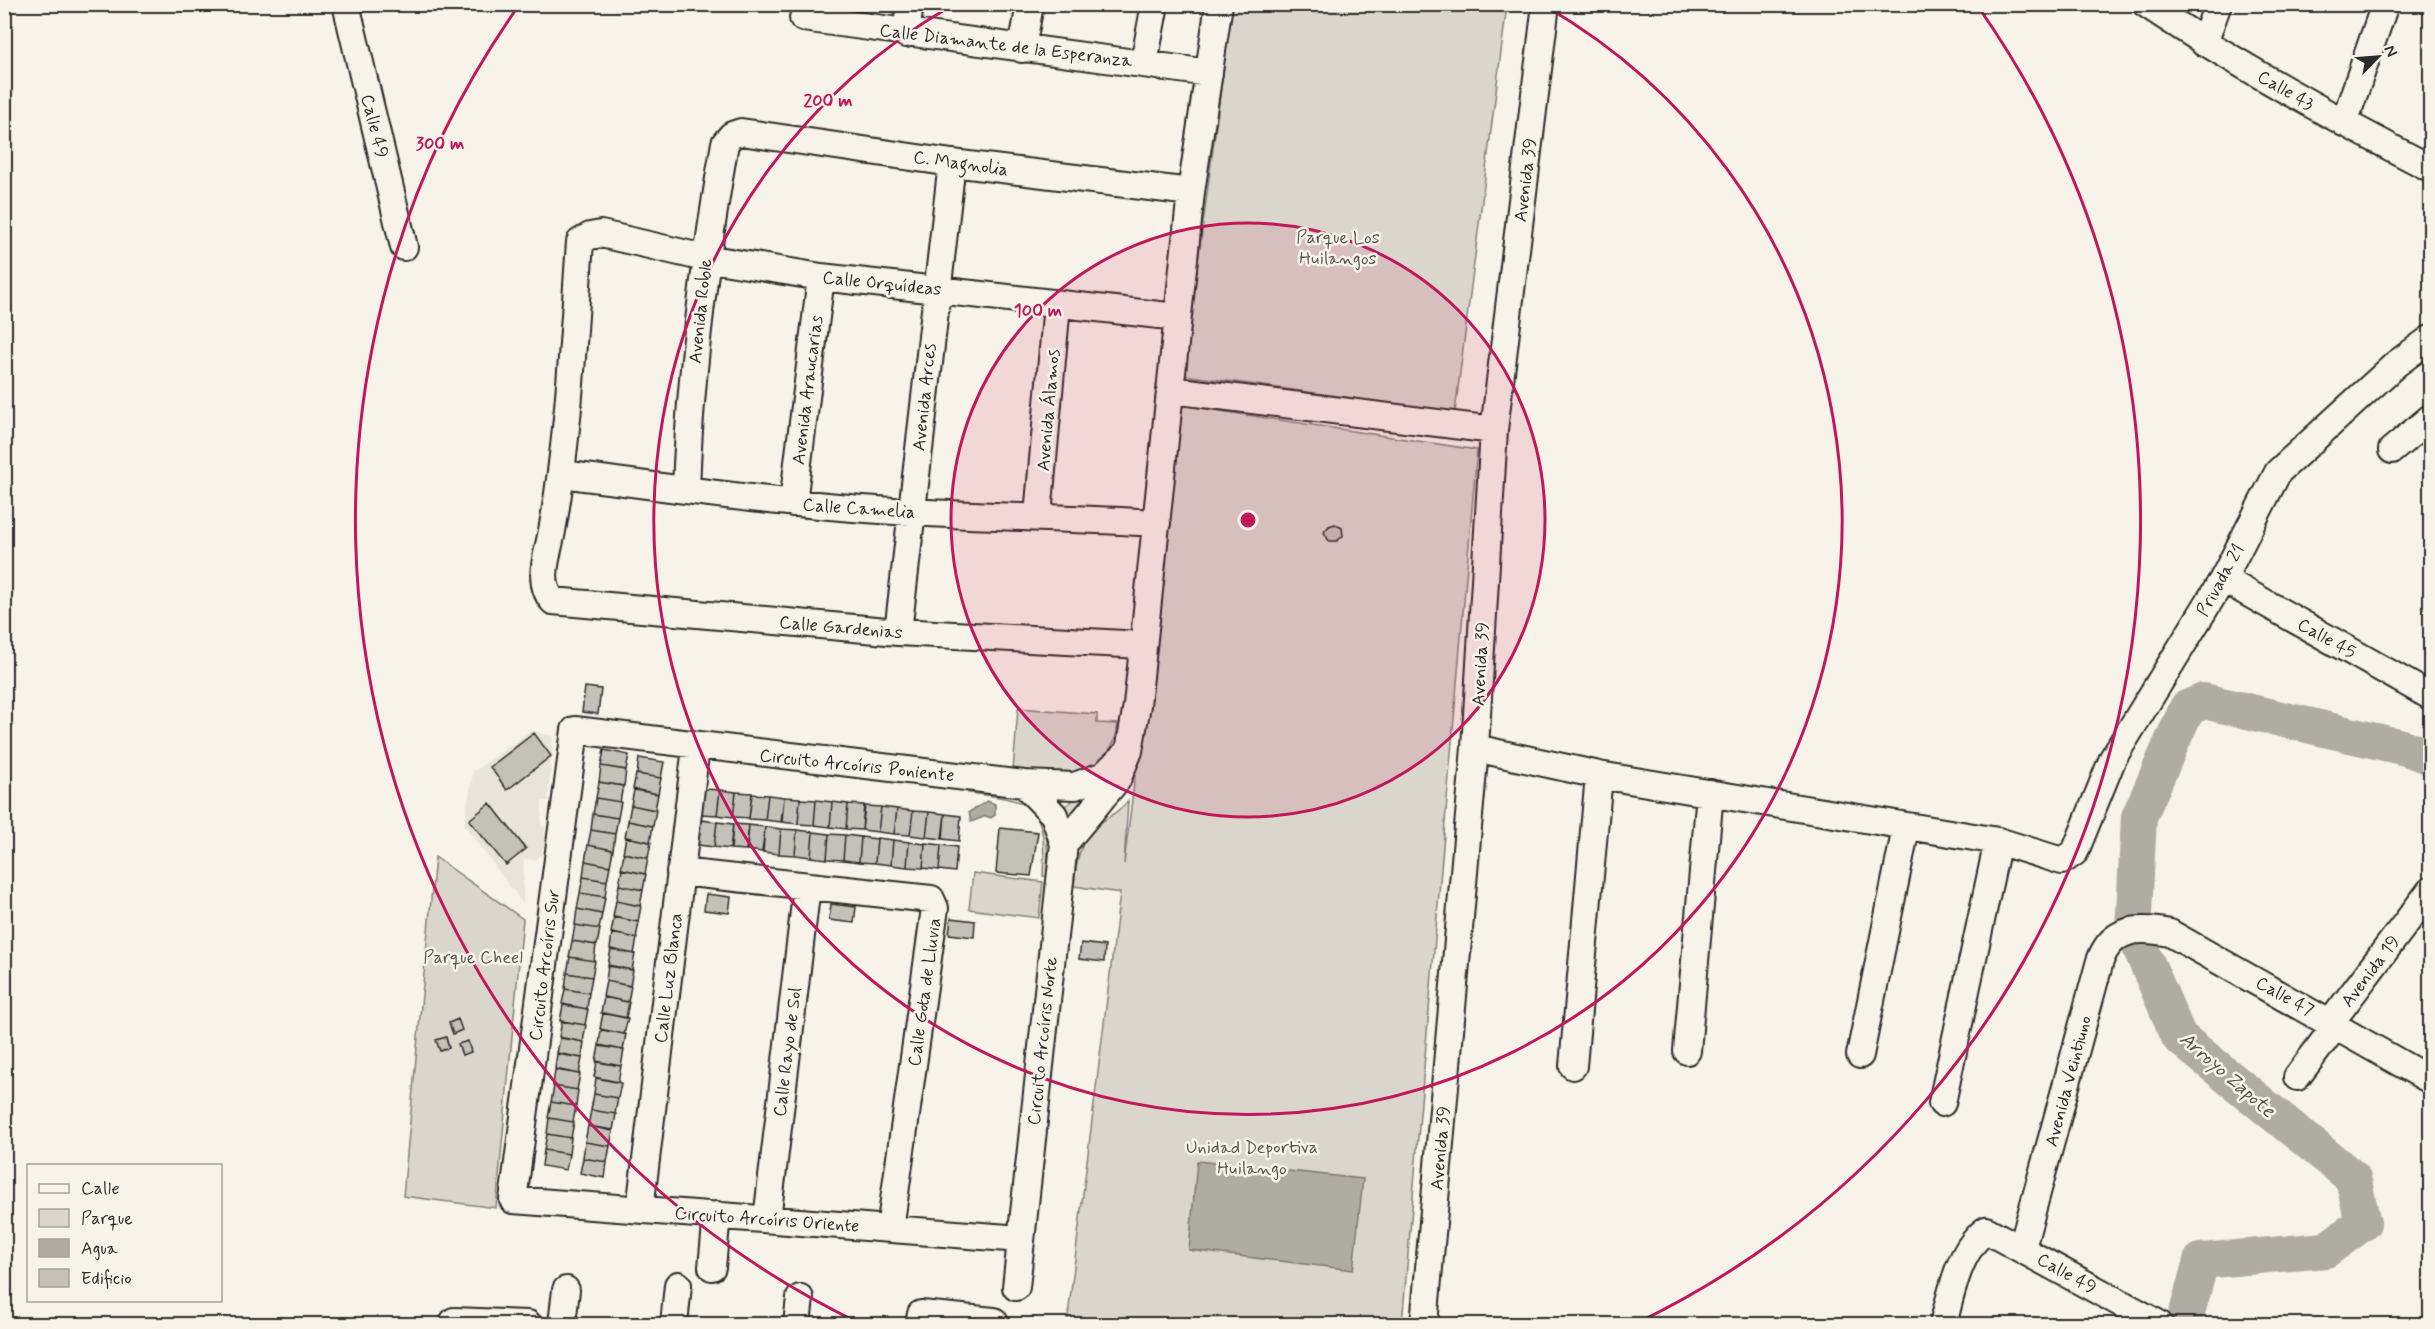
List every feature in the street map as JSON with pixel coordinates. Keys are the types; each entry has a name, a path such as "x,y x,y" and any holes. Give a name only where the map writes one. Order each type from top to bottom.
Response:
{"street":[{"name":"Calle 49","path":"345,4 404,247"},
{"path":"906,34 910,4"},
{"path":"1022,49 1030,4"},
{"path":"1144,63 1155,4"},
{"path":"1064,844 1117,780 1129,751 1172,390 1177,317 1191,192 1219,4"},
{"name":"Avenida 39","path":"1424,1324 1475,748 1494,430 1546,4"},
{"name":"Calle 43","path":"2146,4 2204,44 2344,123 2430,168"},
{"path":"2204,44 2218,4"},
{"path":"2344,123 2385,4"},
{"name":"Calle Diamante de la Esperanza","path":"803,18 906,34 1209,73"},
{"name":"C. Magnolia","path":"732,135 741,132 952,163 1191,192"},
{"name":"Avenida Roble","path":"686,490 690,398 705,258 725,143 732,135"},
{"name":"Avenida Arces","path":"898,632 952,163"},
{"name":"Calle Orquídeas","path":"562,474 580,242 590,236 601,234 705,258 821,277 1177,317"},
{"name":"Avenida Araucarias","path":"793,503 821,277"},
{"name":"Avenida Álamos","path":"1038,515 1057,304"},
{"name":"Privada 21","path":"1998,842 2062,861 2075,852 2113,758 2223,579 2278,472 2396,364 2430,339"},
{"path":"1172,390 1494,430"},
{"path":"2392,450 2430,418"},
{"name":"Calle Camelia","path":"562,474 793,503 912,512 1038,515 1157,523"},
{"name":"Calle Gardenias","path":"562,474 544,574 545,591 553,601 898,632 1143,645"},
{"name":"Calle 45","path":"2223,579 2430,696"},
{"name":"Circuito Arcoíris Poniente","path":"575,730 696,747 1024,784 1075,786 1104,775 1129,751"},
{"name":"Circuito Arcoíris Sur","path":"513,1200 575,730"},
{"name":"Calle Luz Blanca","path":"640,1209 696,747"},
{"path":"1475,748 1599,775 1998,842 1942,1103"},
{"path":"1573,1066 1599,775"},
{"name":"Circuito Arcoíris Norte","path":"1016,1287 1064,844 1054,815 1024,784"},
{"path":"1686,1051 1710,793"},
{"path":"1860,1055 1906,828"},
{"name":"Calle Gota de Lluvia","path":"680,872 931,899 935,908 891,1229"},
{"name":"Calle Rayo de Sol","path":"767,1219 807,886"},
{"name":"Avenida 19","path":"2296,1077 2430,891"},
{"name":"Calle 47","path":"2133,931 2151,929 2170,933 2334,1023 2430,1080"},
{"name":"Avenida Veintiuno","path":"2022,1248 2105,945 2115,936 2133,931"},
{"name":"Circuito Arcoíris Oriente","path":"513,1200 1021,1239"},
{"path":"712,1267 717,1215"},
{"name":"Calle 49","path":"1943,1324 1957,1275 1975,1238 1986,1230 2022,1248 2145,1321"},
{"path":"674,1324 678,1285"},
{"path":"562,1324 566,1290"},
{"path":"797,1324 800,1298"},
{"path":"919,1324 921,1314 994,1321 994,1324"},
{"path":"454,1321 528,1324"}],"shaded area":[{"path":"530,731 553,736 548,801 542,801 541,826 546,827 542,854 535,860 524,859 523,904 464,825 473,772"}],"green space":[{"name":"Parque Los Huilangos","path":"1232,5 1507,5 1455,412 1183,375"},
{"name":"Unidad Deportiva Huilango","path":"1181,405 1477,450 1402,1324 1067,1324 1120,893 1074,886 1077,861 1092,831 1128,801 1124,864"},
{"path":"1018,708 1097,714 1097,723 1118,724 1116,734 1104,758 1097,765 1080,774 1057,776 1013,771"},
{"path":"968,788 1010,795 1024,800 1035,808 1042,819 1046,833 1047,877 1043,876 1044,852 1039,820 1032,810 1009,799 968,793"},
{"path":"1087,791 1075,812 1067,815 1064,810 1065,806"},
{"name":"Parque Cheel","path":"435,857 523,919 496,1208 403,1196"},
{"path":"973,873 1043,882 1039,918 969,909"}],"water":[{"path":"987,801 995,804 995,815 971,822 969,812"},
{"path":"1197,1161 1363,1179 1353,1270 1189,1250"}],"building":[{"path":"1335,524 1342,528 1343,536 1337,541 1329,541 1324,532 1329,526"},
{"path":"585,687 601,689 598,714 582,712"},
{"path":"534,733 551,756 507,790 490,767"},
{"path":"604,750 629,755 626,770 601,766"},
{"path":"639,758 664,762 661,778 637,774"},
{"path":"601,766 626,770 624,786 599,782"},
{"path":"636,774 661,778 658,794 633,789"},
{"path":"599,782 623,786 620,802 596,798"},
{"path":"704,789 720,790 717,815 701,814"},
{"path":"634,790 658,794 655,810 631,805"},
{"path":"720,790 736,792 733,817 717,815"},
{"path":"736,792 752,793 749,818 733,817"},
{"path":"752,794 768,795 765,820 749,819"},
{"path":"768,795 784,797 781,822 765,820"},
{"path":"784,797 800,798 798,824 782,822"},
{"path":"596,798 621,802 618,818 593,814"},
{"path":"800,799 816,800 814,825 798,824"},
{"path":"816,800 832,802 830,827 814,825"},
{"path":"832,802 848,804 846,829 830,827"},
{"path":"490,803 526,849 506,865 469,820"},
{"path":"848,804 864,805 862,830 846,829"},
{"path":"631,805 656,810 653,826 628,821"},
{"path":"865,806 881,807 878,832 862,830"},
{"path":"881,807 897,809 894,834 878,832"},
{"path":"897,809 913,811 910,835 894,834"},
{"path":"913,811 929,812 926,837 910,835"},
{"path":"929,812 945,814 942,839 926,837"},
{"path":"593,814 618,818 615,834 591,830"},
{"path":"945,814 961,816 959,841 943,839"},
{"path":"701,820 717,822 714,847 698,845"},
{"path":"628,821 653,826 650,842 625,837"},
{"path":"717,822 733,824 730,849 714,847"},
{"path":"733,824 749,825 746,850 731,849"},
{"path":"749,825 765,827 762,852 747,850"},
{"path":"765,827 781,829 779,854 763,852"},
{"path":"1000,828 1038,832 1031,876 996,873"},
{"path":"781,829 797,830 795,855 779,854"},
{"path":"591,830 615,834 613,850 588,845"},
{"path":"797,830 813,832 811,857 795,855"},
{"path":"813,832 829,834 827,859 811,857"},
{"path":"829,834 845,835 843,860 827,859"},
{"path":"845,835 861,837 859,862 843,860"},
{"path":"626,837 651,842 648,858 623,853"},
{"path":"861,837 877,839 875,863 859,862"},
{"path":"877,838 893,840 891,865 875,863"},
{"path":"893,840 909,842 907,867 891,865"},
{"path":"909,842 925,844 923,868 907,867"},
{"path":"925,843 941,845 939,870 923,868"},
{"path":"588,845 613,850 610,866 585,861"},
{"path":"941,845 957,847 955,872 939,870"},
{"path":"624,853 648,858 645,874 621,869"},
{"path":"585,861 610,866 607,881 583,877"},
{"path":"622,869 646,874 643,890 619,885"},
{"path":"583,877 607,881 605,897 580,893"},
{"path":"619,885 643,890 640,906 616,901"},
{"path":"580,893 605,897 602,914 577,909"},
{"path":"706,894 731,897 729,913 704,910"},
{"path":"616,901 641,906 638,922 613,917"},
{"path":"831,904 856,907 854,923 829,920"},
{"path":"577,909 602,914 599,929 575,925"},
{"path":"614,917 639,922 636,938 611,933"},
{"path":"951,918 975,921 974,937 949,934"},
{"path":"575,925 600,929 597,945 572,941"},
{"path":"612,933 637,938 634,954 610,949"},
{"path":"572,941 596,945 594,961 569,957"},
{"path":"1081,943 1105,946 1104,962 1079,959"},
{"path":"611,949 635,954 632,970 608,965"},
{"path":"570,957 595,961 592,977 567,973"},
{"path":"608,966 633,970 630,986 606,981"},
{"path":"567,973 592,977 589,993 565,989"},
{"path":"606,981 631,986 628,1002 603,997"},
{"path":"565,989 589,993 587,1009 562,1004"},
{"path":"604,997 629,1002 626,1018 601,1013"},
{"path":"563,1005 588,1009 585,1025 560,1021"},
{"path":"603,1013 628,1018 624,1034 600,1029"},
{"path":"458,1019 462,1030 453,1034 449,1023"},
{"path":"562,1021 586,1025 583,1042 559,1037"},
{"path":"601,1030 626,1034 623,1050 599,1045"},
{"path":"446,1037 449,1048 440,1051 436,1040"},
{"path":"560,1038 584,1042 582,1058 557,1053"},
{"path":"468,1041 471,1052 462,1055 458,1044"},
{"path":"599,1046 624,1050 621,1066 596,1061"},
{"path":"557,1054 582,1058 579,1074 555,1069"},
{"path":"597,1062 621,1066 618,1082 594,1077"},
{"path":"555,1070 580,1074 577,1090 553,1086"},
{"path":"596,1078 621,1083 618,1098 594,1094"},
{"path":"554,1086 578,1090 576,1106 551,1102"},
{"path":"594,1094 618,1098 615,1114 591,1110"},
{"path":"551,1102 576,1106 573,1122 548,1118"},
{"path":"591,1110 616,1114 613,1130 588,1126"},
{"path":"549,1118 574,1122 571,1138 547,1134"},
{"path":"588,1126 613,1131 610,1146 585,1142"},
{"path":"547,1134 571,1138 569,1154 544,1150"},
{"path":"585,1142 610,1146 607,1162 583,1158"},
{"path":"544,1150 569,1154 566,1170 542,1166"},
{"path":"583,1158 607,1162 605,1178 580,1173"}],"waterway":[{"name":"Arroyo Zapote","path":"2184,1324 2201,1261 2326,1250 2363,1223 2353,1178 2179,1037 2133,931 2139,817 2187,708 2204,701 2406,748 2430,757"}]}
